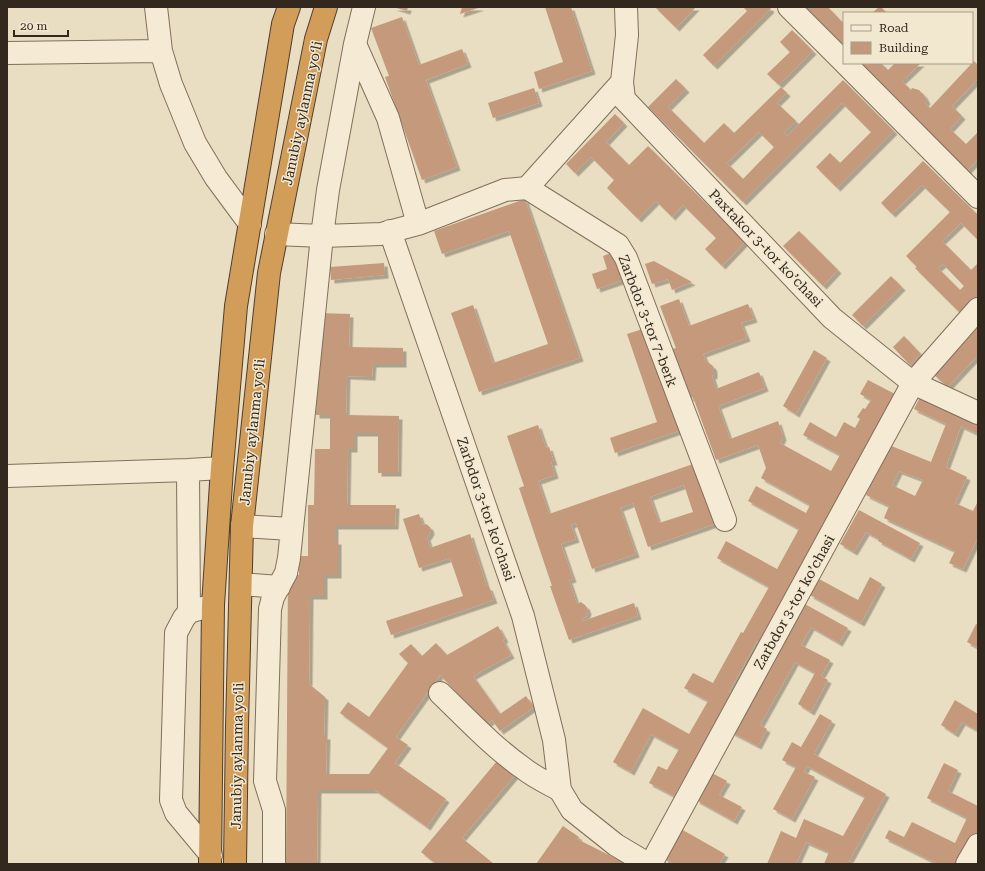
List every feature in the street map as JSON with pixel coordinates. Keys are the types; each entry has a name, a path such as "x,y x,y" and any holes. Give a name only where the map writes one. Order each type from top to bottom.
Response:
{"highway":[{"name":"Janubiy aylanma yoʻli","path":"211,859 213,605 222,468 236,306 283,24 289,7"},
{"name":"Janubiy aylanma yoʻli","path":"235,864 242,526 268,273 316,39 326,7"}],"street":[{"path":"156,7 161,51 170,84 195,143 216,178 250,224"},
{"path":"274,864 274,810 265,781 270,609 273,597 286,573 328,190 355,44 364,7"},
{"name":"Paxtakor 3-tor koʼchasi","path":"626,7 627,36 622,82 624,100 832,318 913,383 978,413"},
{"path":"789,7 843,62"},
{"path":"355,44 388,118 418,224"},
{"path":"7,53 161,51"},
{"path":"845,64 978,197"},
{"path":"276,234 322,236 381,234 418,224 505,190 527,188 622,82"},
{"name":"Zarbdor 3-tor 7-berk","path":"527,188 618,245 626,258 725,520"},
{"name":"Zarbdor 3-tor koʼchasi","path":"390,231 522,616 554,740 560,790 572,810 616,845 650,864 913,383"},
{"path":"913,383 978,309"},
{"path":"7,476 222,468"},
{"path":"188,470 189,612"},
{"path":"242,526 291,529"},
{"path":"241,584 279,587"},
{"path":"211,859 176,812 171,800 176,633 189,612 213,605"},
{"path":"239,668 269,670"},
{"path":"440,694 505,755 540,780 560,790"},
{"path":"237,726 267,726"},
{"path":"237,781 265,781"},
{"path":"967,864 978,845"}],"building":[{"path":"393,7 408,7 407,11"},
{"path":"462,7 481,7 460,14"},
{"path":"545,7 571,7 592,71 539,89 534,72 563,62"},
{"path":"655,7 696,7 676,28"},
{"path":"743,7 769,7 771,9 714,66 703,55 747,11"},
{"path":"801,7 828,7 843,23 843,51"},
{"path":"881,7 886,12 873,12"},
{"path":"402,17 419,65 462,49 468,64 426,80 457,167 422,180 385,77 389,76 371,28"},
{"path":"792,30 813,51 779,85 767,74 790,52 780,42"},
{"path":"974,61 978,65 978,79 952,106 962,116 950,129 966,144 978,132 978,159 966,172 855,64 882,64 888,70 894,64 920,64 902,81 911,90 912,88 919,90 927,101 925,103 930,108 971,64 973,64"},
{"path":"676,79 686,89 668,107 704,143 724,123 734,133 781,87 787,93 777,103 796,121 784,133 787,136 843,80 894,131 837,188 816,167 830,153 840,163 871,132 842,103 743,202 648,107","holes":["759,132 774,147 743,179 727,163"]},
{"path":"534,88 539,103 493,118 488,103"},
{"path":"615,114 624,123 606,142 629,165 648,146 745,242 722,266 705,249 716,238 683,205 672,217 656,201 638,219 607,188 614,180 591,157 575,173 566,164"},
{"path":"923,161 978,215 978,240 961,223 942,241 971,270 978,263 978,295 960,313 915,268 917,267 906,256 950,212 922,185 892,214 881,203","holes":["943,264 964,286 960,290 938,268"]},
{"path":"525,199 580,358 479,392 451,313 473,305 493,363 548,344 509,231 442,254 434,231"},
{"path":"799,231 838,270 823,286 783,246"},
{"path":"619,250 629,278 597,289 592,274 607,269 603,256"},
{"path":"654,261 692,282 672,290 668,279 652,284 645,264"},
{"path":"384,263 385,275 331,280 330,267"},
{"path":"891,276 902,287 863,326 852,315"},
{"path":"679,299 689,326 748,304 754,319 741,323 747,338 703,354 707,363 713,366 714,375 712,376 716,389 759,372 765,388 718,406 730,439 778,421 783,437 780,443 831,471 840,455 803,435 810,422 836,437 844,422 855,428 860,419 857,417 871,400 860,394 868,380 897,395 760,642 757,641 729,692 731,693 674,796 649,783 658,766 667,770 679,749 651,734 631,772 613,762 643,708 689,734 708,701 684,688 693,673 713,683 741,632 743,633 769,587 717,558 726,541 777,569 799,529 748,501 756,486 806,513 810,505 761,478 766,468 758,445 716,460 693,397 690,398 672,349 676,348 660,306"},
{"path":"318,313 350,314 349,347 403,348 403,364 373,364 372,377 347,376 346,415 399,416 398,473 378,473 378,433 354,433 354,449 348,449 347,505 396,505 395,526 335,526 335,541 338,541 338,575 324,575 324,596 310,596 309,684 325,697 324,736 327,736 326,774 369,774 388,748 340,713 348,702 369,717 408,663 399,654 411,644 422,656 436,643 447,655 498,626 511,655 473,676 500,714 526,696 534,707 500,731 492,720 487,724 440,675 396,737 408,745 395,763 446,799 427,827 375,790 318,790 317,864 286,864 288,575 299,575 299,556 308,556 308,505 314,505 315,449 330,449 330,415 316,415"},
{"path":"649,327 684,429 615,453 610,438 657,422 627,334"},
{"path":"978,327 978,355 948,387 934,375"},
{"path":"904,336 921,354 910,365 893,347"},
{"path":"814,350 827,358 796,414 783,406"},
{"path":"924,389 978,415 978,434 961,426 946,467 967,477 955,503 973,511 978,501 978,537 963,569 949,563 955,551 884,518 889,506 866,495 889,445 931,462 946,424 914,409","holes":["899,471 923,480 915,496 892,485"]},
{"path":"538,425 546,448 549,447 554,462 551,462 555,475 538,481 549,514 696,463 717,523 648,547 633,503 620,508 636,554 592,569 576,523 571,525 576,539 561,544 573,579 569,580 577,604 581,602 586,606 588,611 586,617 582,618 583,621 634,603 638,616 569,640 519,488 524,486 507,436","holes":["684,485 693,512 659,523 650,497"]},
{"path":"859,510 920,543 911,559 878,541 879,539 866,532 854,552 840,544"},
{"path":"419,514 423,525 426,524 430,527 431,531 427,537 430,548 470,534 487,587 489,587 494,600 391,635 386,621 463,596 450,558 419,568 403,519"},
{"path":"870,577 882,584 861,623 810,595 819,579 858,600"},
{"path":"803,603 848,628 839,643 811,627 801,645 830,660 821,676 828,680 811,712 798,704 815,673 795,662 760,725 767,729 758,746 731,732"},
{"path":"976,624 978,625 978,648 967,642"},
{"path":"955,700 978,714 978,731 962,722 955,734 941,725"},
{"path":"820,714 832,721 814,754 886,794 849,861 856,864 824,864 829,852 806,842 796,864 767,864 781,831 796,838 804,819 843,836 865,797 807,766 804,772 815,777 792,819 773,809 796,767 782,760 792,742 801,747"},
{"path":"497,761 515,775 462,838 494,864 436,864 421,852"},
{"path":"944,763 958,770 948,791 978,806 978,831 962,864 938,864 885,838 889,830 904,837 912,822 955,843 967,818 927,798"},
{"path":"712,773 727,781 719,795 742,807 734,821 696,800"},
{"path":"563,826 579,837 577,839 627,864 536,864"},
{"path":"681,829 725,854 719,864 674,864 664,859"}]}
